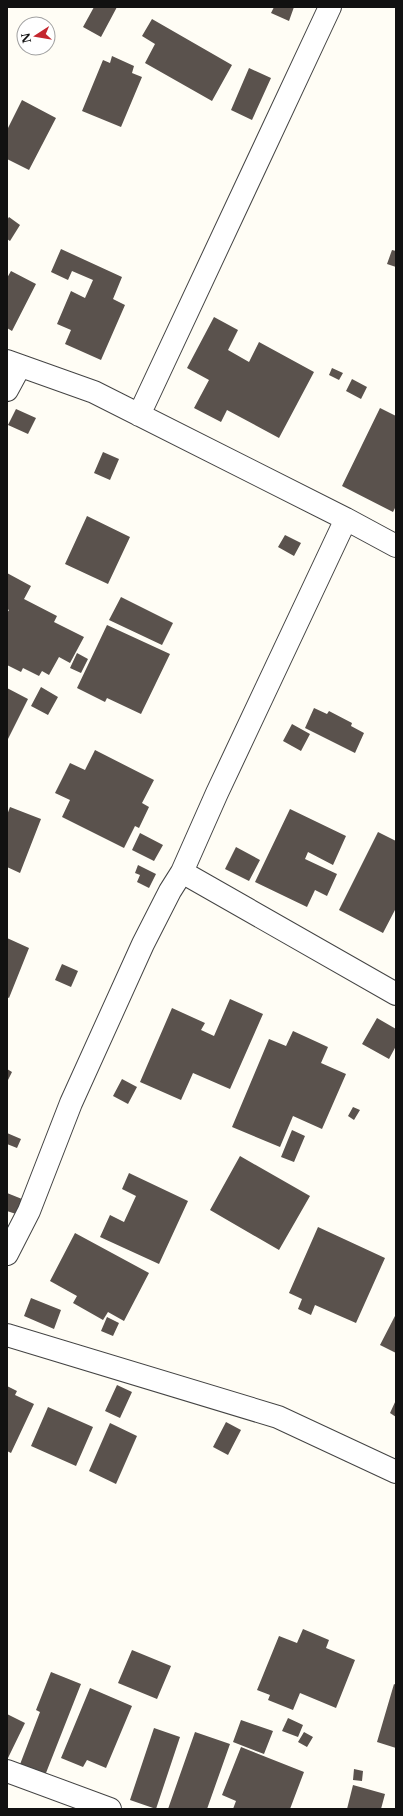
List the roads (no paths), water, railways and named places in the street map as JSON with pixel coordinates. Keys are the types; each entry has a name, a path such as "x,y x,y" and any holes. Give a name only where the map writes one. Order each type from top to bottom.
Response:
{"street":[{"path":"139,415 330,7"},
{"path":"7,390 14,364 94,392 346,519 396,546"},
{"path":"7,1254 29,1211 71,1103 143,944 170,891 182,872 217,793 346,519"},
{"path":"182,872 396,994"},
{"path":"7,1335 278,1417 396,1472"},
{"path":"7,1771 110,1809"}]}
